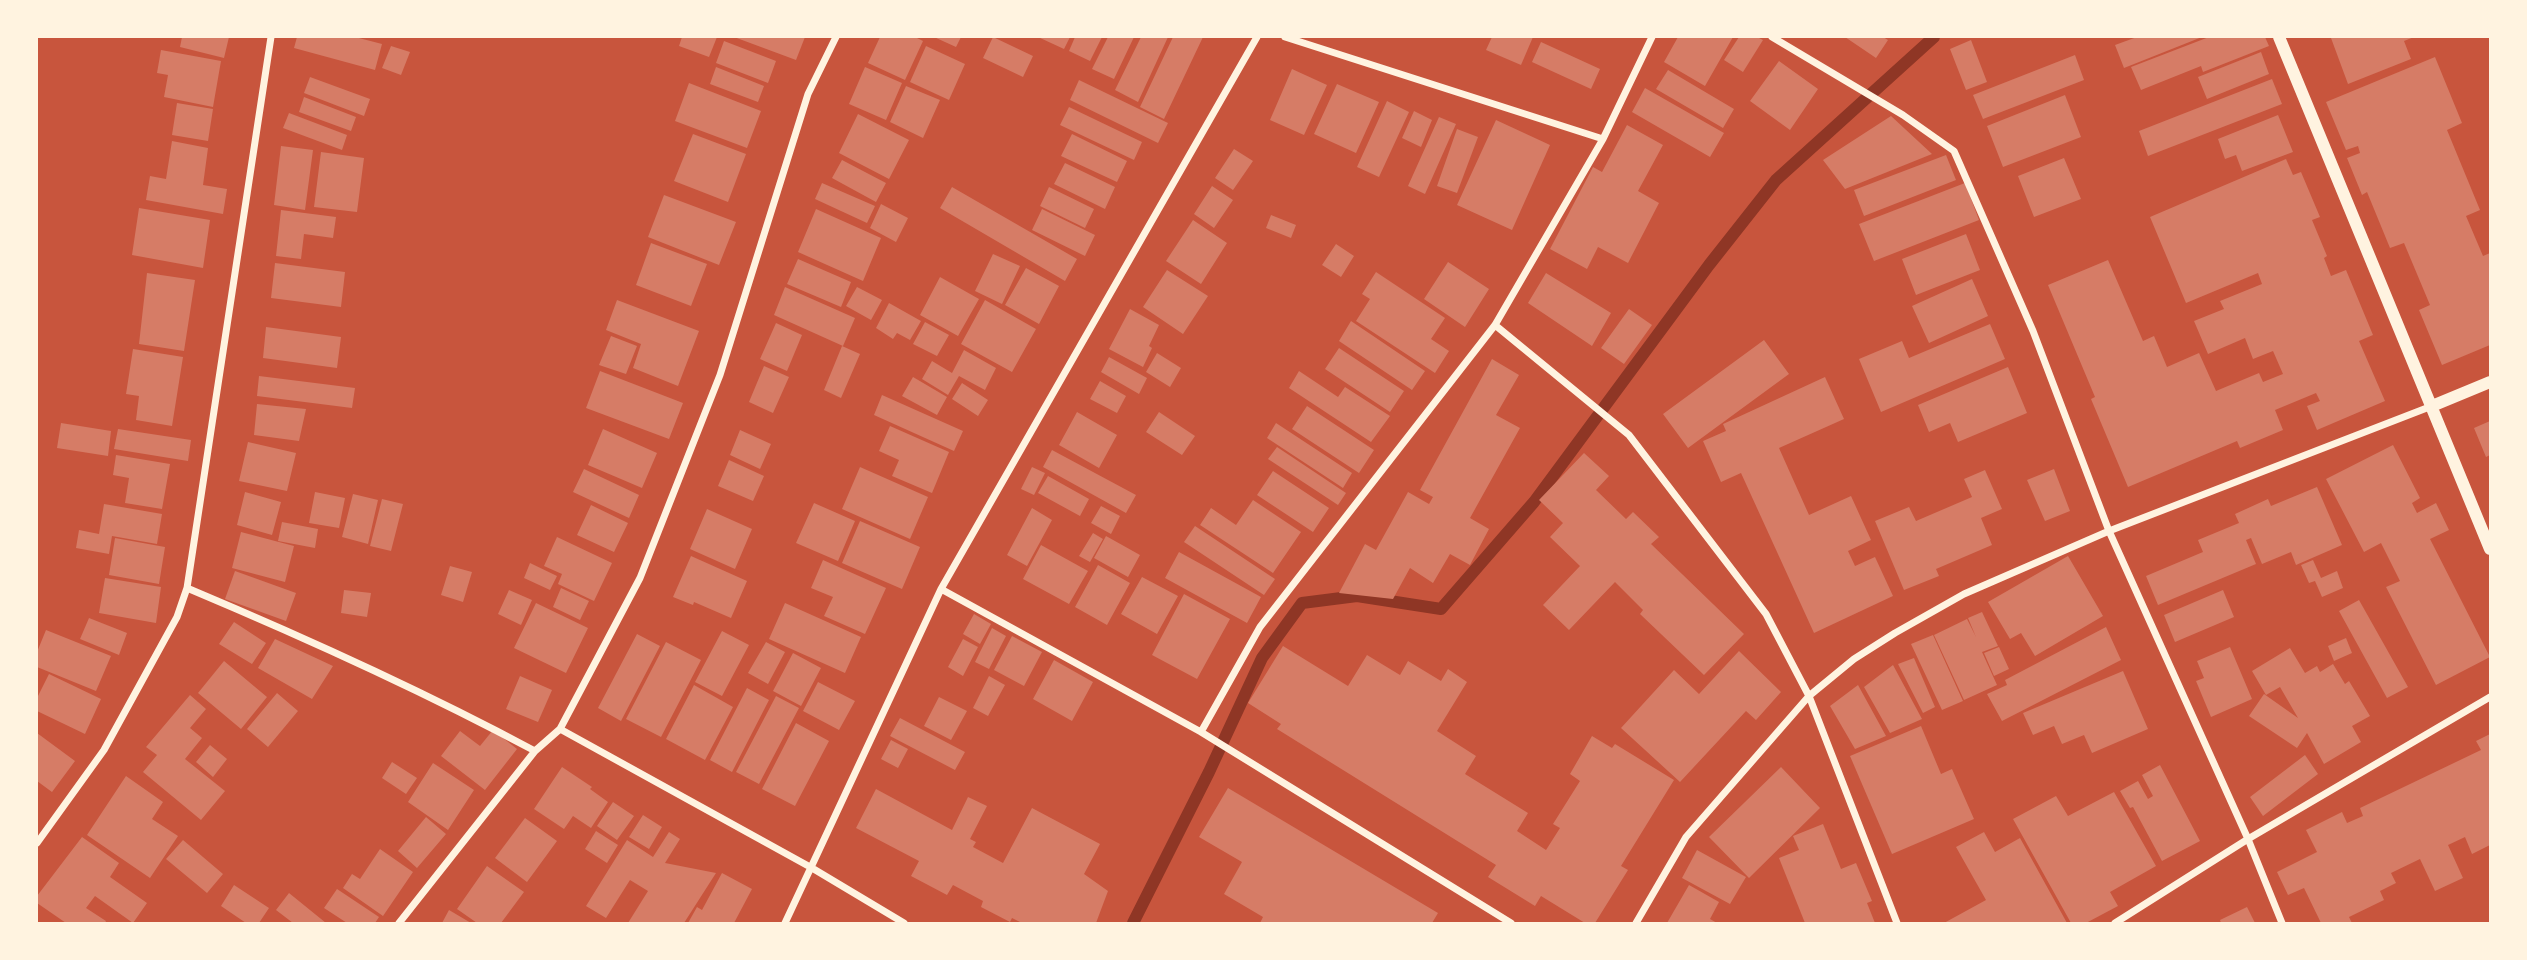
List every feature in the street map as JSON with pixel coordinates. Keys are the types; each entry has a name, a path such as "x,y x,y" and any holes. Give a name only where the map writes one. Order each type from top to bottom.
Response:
{"street":[{"path":"37,843 104,750 177,617 187,588 271,37"},
{"path":"399,923 535,751 560,729 640,578 720,375 808,94 836,37"},
{"path":"785,923 941,589 1257,37"},
{"path":"1284,37 1602,139"},
{"path":"1200,732 1260,627 1495,325 1602,139 1652,37"},
{"path":"1772,37 1903,115 1954,151 2033,331 2109,531 2248,839 2282,923"},
{"path":"2279,37 2490,548"},
{"path":"1495,325 1629,435 1766,614 1810,696 1897,923"},
{"path":"1636,923 1686,837 1810,696 1854,659 1895,633 1964,594 2109,531 2490,382"},
{"path":"187,588 341,653 451,706 535,751"},
{"path":"941,589 1213,739 1511,923"},
{"path":"2115,923 2248,839 2490,697"},
{"path":"560,729 812,868 904,923"}],"building":[{"path":"182,37 229,37 224,58 180,47"},
{"path":"297,37 355,37 382,44 375,70 294,48"},
{"path":"682,37 717,37 709,57 679,46"},
{"path":"734,37 805,37 796,60"},
{"path":"880,37 915,37 923,41 905,80 868,63"},
{"path":"934,37 961,37 956,47"},
{"path":"993,37 1033,56 1023,77 983,58"},
{"path":"1038,37 1070,37 1064,49"},
{"path":"1075,37 1102,37 1090,61 1069,51"},
{"path":"1108,37 1134,37 1114,79 1092,69"},
{"path":"1141,37 1168,37 1138,102 1115,90"},
{"path":"1173,37 1203,37 1164,119 1140,107"},
{"path":"1492,37 1533,37 1521,65 1486,50"},
{"path":"1678,37 1733,37 1705,86 1664,62"},
{"path":"1739,37 1757,37 1763,40 1743,72 1724,60"},
{"path":"1845,37 1883,37 1888,40 1876,58"},
{"path":"2137,37 2202,37 2124,68 2115,45"},
{"path":"2209,37 2265,37 2269,46 2203,72 2201,66 2141,90 2131,67"},
{"path":"2414,37 2404,41 2411,59 2348,84 2331,38"},
{"path":"1971,40 1987,82 1966,90 1950,49"},
{"path":"724,41 776,61 768,83 716,63"},
{"path":"1541,42 1600,69 1591,89 1532,62"},
{"path":"391,46 410,52 401,75 382,68"},
{"path":"926,46 965,64 949,100 910,82"},
{"path":"161,50 221,61 213,107 164,97 168,75 157,73"},
{"path":"2261,52 2269,74 2207,99 2198,77"},
{"path":"2075,55 2084,80 1983,119 1973,95"},
{"path":"2435,57 2462,123 2447,130 2480,210 2466,216 2483,256 2490,253 2490,345 2442,365 2419,310 2430,305 2404,243 2390,248 2367,192 2362,195 2347,158 2360,153 2358,146 2346,150 2326,102"},
{"path":"1779,61 1818,89 1790,130 1750,101"},
{"path":"716,67 764,86 758,102 710,84"},
{"path":"865,67 902,83 886,120 849,104"},
{"path":"1292,69 1327,85 1304,135 1270,120"},
{"path":"1668,70 1734,109 1723,128 1656,89"},
{"path":"310,77 370,99 364,116 304,93"},
{"path":"2272,79 2282,104 2148,156 2139,131"},
{"path":"1079,80 1168,123 1158,143 1070,100"},
{"path":"689,83 761,111 747,148 675,121"},
{"path":"1337,84 1379,102 1356,153 1314,134"},
{"path":"906,86 940,100 923,138 890,122"},
{"path":"1645,88 1724,133 1710,157 1632,112"},
{"path":"2065,95 2081,137 2003,167 1987,126"},
{"path":"304,97 356,117 351,131 299,112"},
{"path":"1387,101 1409,112 1379,177 1357,167"},
{"path":"177,103 213,109 208,141 172,135"},
{"path":"1069,107 1142,142 1134,160 1060,125"},
{"path":"1414,111 1432,120 1421,147 1402,138"},
{"path":"289,113 347,135 342,150 283,128"},
{"path":"858,114 909,140 889,179 839,153"},
{"path":"2278,115 2293,152 2242,171 2236,155 2225,159 2218,139"},
{"path":"1891,116 1932,154 1845,189 1823,160"},
{"path":"1439,117 1456,124 1425,194 1408,186"},
{"path":"1496,120 1550,145 1512,230 1457,205"},
{"path":"1627,125 1663,145 1638,191 1659,203 1628,263 1598,247 1587,269 1550,249 1593,167 1602,172"},
{"path":"1457,129 1478,137 1457,193 1437,186"},
{"path":"693,134 746,154 728,202 674,181"},
{"path":"1072,134 1127,161 1117,182 1061,156"},
{"path":"172,141 208,148 203,185 227,189 223,214 146,200 150,176 166,179"},
{"path":"281,146 313,150 305,210 274,205"},
{"path":"1234,149 1253,161 1233,190 1215,178"},
{"path":"321,152 364,158 357,212 314,207"},
{"path":"1946,155 1956,180 1864,216 1854,190"},
{"path":"2064,158 2081,199 2034,217 2018,176"},
{"path":"2286,159 2293,175 2301,172 2320,217 2312,220 2327,256 2324,258 2331,276 2346,270 2373,335 2359,341 2385,401 2317,430 2307,406 2320,401 2316,393 2275,410 2283,430 2240,448 2237,441 2128,487 2091,399 2095,397 2048,285 2108,260 2143,341 2154,336 2167,367 2199,353 2216,391 2259,373 2263,382 2283,374 2273,351 2253,359 2245,338 2208,354 2194,321 2224,309 2220,301 2262,284 2258,273 2186,303 2150,217"},
{"path":"842,160 886,183 876,202 832,178"},
{"path":"1065,163 1115,187 1105,209 1054,184"},
{"path":"822,183 875,206 867,223 815,199"},
{"path":"1965,183 1979,220 1874,261 1859,224"},
{"path":"1212,186 1233,200 1214,228 1194,214"},
{"path":"952,187 1077,259 1065,281 940,208"},
{"path":"1049,187 1094,209 1085,228 1040,206"},
{"path":"664,195 736,222 719,265 648,237"},
{"path":"881,204 908,218 896,242 870,228"},
{"path":"139,208 210,220 203,268 132,255"},
{"path":"816,209 881,238 863,281 798,252"},
{"path":"1042,209 1095,235 1085,256 1032,230"},
{"path":"281,210 336,217 333,238 304,234 301,259 276,256"},
{"path":"1271,215 1296,225 1291,238 1266,228"},
{"path":"1193,220 1227,243 1201,284 1166,261"},
{"path":"1966,234 1980,270 1916,295 1902,259"},
{"path":"651,243 707,264 691,306 636,285"},
{"path":"1336,244 1354,256 1341,277 1322,265"},
{"path":"993,254 1020,266 1002,304 975,291"},
{"path":"798,259 851,282 841,307 787,284"},
{"path":"1448,262 1489,289 1465,327 1424,299"},
{"path":"275,263 345,272 341,307 271,298"},
{"path":"1026,268 1059,286 1039,324 1005,305"},
{"path":"1167,270 1208,296 1183,334 1143,307"},
{"path":"1376,272 1445,318 1431,339 1449,351 1435,373 1356,321 1370,299 1362,294"},
{"path":"147,273 195,280 184,351 139,344"},
{"path":"1546,273 1611,313 1592,346 1528,303"},
{"path":"940,277 979,299 958,336 920,315"},
{"path":"1972,279 1988,316 1929,343 1912,306"},
{"path":"785,287 855,318 843,346 774,315"},
{"path":"857,287 882,300 871,320 846,306"},
{"path":"617,300 699,331 678,386 633,368 641,344 606,330"},
{"path":"985,300 1036,329 1012,372 961,344"},
{"path":"889,303 921,321 910,340 897,333 893,339 876,328"},
{"path":"1130,309 1159,325 1143,367 1109,349"},
{"path":"1629,309 1652,325 1624,364 1601,348"},
{"path":"1351,321 1425,371 1412,390 1339,341"},
{"path":"925,322 949,335 937,356 913,344"},
{"path":"776,323 802,335 787,371 760,359"},
{"path":"1990,324 2005,359 1881,412 1859,359 1902,341 1909,358"},
{"path":"266,327 341,337 337,368 263,358"},
{"path":"611,336 637,346 626,374 599,365"},
{"path":"1764,340 1789,374 1688,448 1663,414"},
{"path":"842,346 860,354 841,398 824,390"},
{"path":"1339,348 1404,391 1390,412 1325,369"},
{"path":"133,349 183,357 172,426 136,420 139,396 126,394"},
{"path":"964,350 996,368 985,390 959,376 948,395 922,379 932,361 952,373"},
{"path":"1157,353 1181,368 1170,387 1146,372"},
{"path":"1109,357 1147,378 1139,394 1101,372"},
{"path":"1492,359 1519,375 1496,415 1520,428 1470,518 1489,529 1470,565 1450,554 1433,583 1410,568 1393,599 1339,593 1365,544 1376,550 1408,492 1429,504 1433,497 1420,490"},
{"path":"764,366 789,377 773,413 749,402"},
{"path":"2008,367 2027,413 1958,442 1950,423 1929,432 1918,405"},
{"path":"600,371 683,403 669,439 586,408"},
{"path":"1299,371 1338,397 1345,387 1390,416 1371,442 1289,388"},
{"path":"259,376 355,388 352,408 257,396"},
{"path":"913,377 947,397 937,415 902,396"},
{"path":"1825,377 1844,419 1779,448 1809,515 1851,496 1871,540 1848,551 1855,566 1875,557 1893,596 1814,633 1741,473 1721,482 1703,441 1726,431 1723,424"},
{"path":"1100,381 1126,396 1117,413 1090,399"},
{"path":"962,383 988,400 978,416 952,399"},
{"path":"882,395 963,431 954,451 874,415"},
{"path":"257,404 306,409 299,441 254,435"},
{"path":"1307,406 1374,450 1359,473 1292,429"},
{"path":"1077,412 1117,435 1099,468 1059,445"},
{"path":"1159,412 1195,436 1182,455 1146,432"},
{"path":"2490,421 2490,455 2486,457 2474,428"},
{"path":"61,423 111,431 108,456 57,448"},
{"path":"1276,423 1352,473 1343,488 1267,438"},
{"path":"890,426 949,452 932,493 892,476 899,460 879,451"},
{"path":"118,429 191,440 188,461 114,449"},
{"path":"603,429 657,453 642,488 588,465"},
{"path":"740,430 771,444 760,469 730,455"},
{"path":"248,442 296,453 287,491 239,481"},
{"path":"2393,445 2420,498 2412,503 2417,513 2436,503 2449,530 2430,539 2490,657 2436,685 2386,587 2400,581 2381,543 2364,552 2326,479"},
{"path":"1277,447 1346,493 1338,505 1268,459"},
{"path":"1052,450 1136,495 1126,513 1043,467"},
{"path":"1584,453 1609,476 1596,490 1626,519 1633,512 1659,537 1651,544 1744,634 1704,675 1640,614 1643,610 1615,582 1569,630 1543,605 1580,566 1550,537 1563,523 1539,500"},
{"path":"116,455 170,464 162,509 125,503 129,478 113,475"},
{"path":"729,460 764,476 753,501 718,486"},
{"path":"860,467 928,497 910,539 842,509"},
{"path":"1032,467 1045,473 1034,495 1021,489"},
{"path":"584,469 639,495 629,518 573,492"},
{"path":"2054,469 2070,511 2045,521 2027,480"},
{"path":"1985,470 2002,509 1981,518 1992,545 1936,569 1939,576 1904,590 1875,521 1909,507 1916,521 1972,497 1964,479"},
{"path":"1273,471 1329,508 1313,532 1257,495"},
{"path":"1048,476 1089,499 1080,516 1038,493"},
{"path":"2317,487 2342,545 2296,565 2291,552 2262,564 2251,538 2246,540 2256,564 2158,605 2146,576 2203,552 2198,540 2239,523 2235,514 2268,499 2271,506"},
{"path":"245,492 281,502 272,535 237,525"},
{"path":"315,492 345,498 339,528 309,523"},
{"path":"353,494 378,500 368,544 342,537"},
{"path":"382,499 403,504 391,551 370,546"},
{"path":"1253,500 1301,532 1273,573 1200,525 1211,508 1236,525"},
{"path":"814,503 855,521 838,561 796,543"},
{"path":"104,504 162,514 157,544 112,536 109,554 76,548 79,530 99,534"},
{"path":"591,505 628,523 614,552 577,535"},
{"path":"1101,506 1120,516 1111,534 1091,523"},
{"path":"1032,508 1052,520 1027,566 1007,555"},
{"path":"707,509 752,529 735,569 690,549"},
{"path":"860,521 920,547 902,589 842,563"},
{"path":"282,522 318,529 315,548 278,541"},
{"path":"1195,526 1275,579 1264,595 1184,542"},
{"path":"241,532 294,546 285,582 232,568"},
{"path":"1093,533 1103,539 1090,562 1079,556"},
{"path":"1106,536 1140,555 1128,577 1094,558"},
{"path":"557,537 612,563 594,601 558,584 562,574 544,566"},
{"path":"115,538 165,547 159,584 109,575"},
{"path":"1041,545 1088,571 1069,604 1023,579"},
{"path":"1179,552 1261,597 1247,623 1165,578"},
{"path":"691,556 747,581 731,618 694,602 693,605 673,597"},
{"path":"2068,556 2103,616 2035,656 2021,633 2010,639 1988,602"},
{"path":"823,560 886,588 865,634 824,616 833,597 811,588"},
{"path":"2313,560 2321,578 2337,571 2343,588 2322,597 2315,581 2309,583 2301,565"},
{"path":"530,563 557,576 550,590 524,578"},
{"path":"1098,565 1130,583 1107,625 1075,607"},
{"path":"450,566 472,572 463,602 441,595"},
{"path":"235,571 296,593 286,621 225,599"},
{"path":"1142,577 1178,596 1157,634 1121,614"},
{"path":"105,578 161,587 156,623 99,613"},
{"path":"561,588 589,601 580,620 553,607"},
{"path":"344,590 371,593 367,617 341,613"},
{"path":"509,590 532,600 521,625 498,614"},
{"path":"2223,590 2234,617 2175,642 2164,615"},
{"path":"1184,594 1230,619 1197,679 1152,655"},
{"path":"2359,600 2408,687 2387,698 2339,611"},
{"path":"536,603 588,628 566,673 514,648"},
{"path":"785,603 861,637 845,673 769,639"},
{"path":"1982,612 1998,646 1982,652 1997,685 1964,700 1934,635 1967,619 1976,637 1968,618"},
{"path":"974,614 991,624 980,644 963,634"},
{"path":"89,618 127,633 119,655 80,639"},
{"path":"234,622 266,643 252,664 219,644"},
{"path":"2106,627 2121,660 2002,721 1987,694 2007,685 2005,680"},
{"path":"992,628 1006,636 989,669 975,662"},
{"path":"46,630 111,656 96,691 37,667 37,652"},
{"path":"722,631 749,645 722,696 695,682"},
{"path":"637,634 660,646 621,721 598,708"},
{"path":"1933,635 1963,701 1942,710 1911,644"},
{"path":"1012,636 1042,652 1024,686 994,670"},
{"path":"2346,638 2352,653 2334,661 2328,646"},
{"path":"275,639 333,666 312,699 258,668"},
{"path":"963,639 978,647 963,676 948,667"},
{"path":"666,642 701,660 661,737 626,719"},
{"path":"766,642 785,652 768,684 748,673"},
{"path":"1283,646 1348,686 1367,655 1400,675 1408,661 1441,681 1448,669 1467,682 1437,731 1476,756 1465,774 1528,813 1517,831 1546,850 1560,828 1553,824 1580,781 1570,774 1592,736 1612,748 1615,744 1674,780 1621,866 1628,870 1595,923 1585,923 1541,896 1535,906 1488,877 1496,865 1277,729 1281,724 1248,703"},
{"path":"1999,647 2009,669 1994,676 1984,653"},
{"path":"2230,647 2252,699 2211,717 2196,681 2204,678 2197,661"},
{"path":"2290,648 2305,673 2317,666 2320,672 2333,664 2345,684 2349,681 2370,716 2352,726 2361,742 2324,764 2307,733 2297,748 2249,716 2264,694 2298,718 2280,687 2266,695 2252,671"},
{"path":"1739,651 1781,692 1756,720 1746,711 1680,782 1621,728 1674,670 1699,694"},
{"path":"793,653 821,668 801,706 773,691"},
{"path":"1914,658 1935,707 1923,713 1898,664"},
{"path":"1054,660 1093,682 1072,721 1033,699"},
{"path":"224,661 267,697 241,729 198,693"},
{"path":"1893,665 1922,719 1890,733 1864,687"},
{"path":"2123,671 2148,729 2092,753 2084,735 2062,744 2054,726 2033,735 2023,713"},
{"path":"49,674 101,699 85,734 37,711 37,698"},
{"path":"520,676 552,690 538,722 506,709"},
{"path":"989,676 1005,685 988,716 973,708"},
{"path":"818,682 855,701 839,730 803,711"},
{"path":"694,685 733,707 705,760 666,739"},
{"path":"1858,685 1886,736 1855,749 1830,706"},
{"path":"747,688 769,700 732,772 710,760"},
{"path":"277,693 298,711 268,747 247,729"},
{"path":"190,695 206,709 190,728 202,738 185,759 225,791 201,820 143,772 157,755 146,747"},
{"path":"776,696 799,708 759,784 736,772"},
{"path":"939,697 967,711 951,740 924,726"},
{"path":"900,718 965,752 955,770 890,736"},
{"path":"796,723 829,741 795,806 762,789"},
{"path":"1921,726 1941,774 1952,769 1974,819 1892,854 1850,756"},
{"path":"493,730 517,749 485,790 441,756 460,731 480,746"},
{"path":"37,733 75,761 52,792 37,781"},
{"path":"2490,734 2490,845 2472,854 2465,837 2448,845 2463,878 2435,891 2420,859 2391,873 2396,883 2380,891 2384,900 2349,917 2352,923 2321,923 2304,888 2288,895 2277,872 2317,852 2306,830 2342,812 2347,823 2363,816 2360,808 2481,750 2476,741"},
{"path":"891,740 908,749 898,768 881,759"},
{"path":"210,745 227,759 213,777 196,762"},
{"path":"2305,755 2318,774 2263,816 2250,797"},
{"path":"392,762 417,778 406,794 382,778"},
{"path":"433,763 474,790 448,830 408,802"},
{"path":"2160,765 2200,841 2162,861 2133,807 2130,808 2120,791 2138,781 2148,799 2153,796 2142,775"},
{"path":"562,767 592,787 590,789 608,802 591,828 573,816 564,829 534,809"},
{"path":"1781,767 1820,808 1749,878 1709,837"},
{"path":"126,776 163,802 152,819 178,836 150,878 87,835"},
{"path":"1228,788 1438,913 1432,923 1260,923 1263,917 1224,894 1242,862 1199,837"},
{"path":"876,789 952,830 968,797 987,806 970,839 976,842 973,847 1003,863 1032,808 1100,844 1084,874 1108,891 1096,923 1022,923 1012,918 1010,922 981,907 983,901 953,885 947,895 911,876 919,861 856,828"},
{"path":"2114,792 2156,866 2110,892 2118,906 2086,923 2071,923 2013,819 2056,796 2068,816"},
{"path":"613,802 634,816 617,840 597,826"},
{"path":"643,815 662,827 649,849 629,837"},
{"path":"426,817 446,834 417,868 398,851"},
{"path":"525,818 557,841 527,882 495,858"},
{"path":"1823,824 1841,869 1856,863 1872,901 1867,903 1875,923 1805,923 1779,858 1799,850 1793,836"},
{"path":"596,831 618,845 607,863 585,849"},
{"path":"669,832 680,839 665,863 716,873 684,923 628,923 648,891 630,880 606,918 586,906 627,840 653,857"},
{"path":"1984,832 1995,852 2020,838 2067,923 1944,923 1986,900 1956,847"},
{"path":"82,837 119,863 110,877 147,903 133,923 95,896 86,908 106,921 105,923 66,923 37,903 37,896"},
{"path":"183,840 223,874 207,893 166,859"},
{"path":"380,849 413,872 383,916 343,888 352,874 360,879"},
{"path":"1697,850 1746,877 1730,904 1682,878"},
{"path":"487,866 524,892 501,923 477,923 457,909"},
{"path":"722,873 752,889 734,923 688,923 697,907 702,910"},
{"path":"234,885 269,908 259,923 246,923 221,906"},
{"path":"1689,885 1719,902 1710,919 1717,923 1667,923"},
{"path":"337,889 379,917 375,923 347,923 324,908"},
{"path":"289,893 326,923 293,923 276,910"},
{"path":"2247,907 2255,923 2221,923 2220,920"},
{"path":"449,910 471,923 442,923"}],"waterway":[{"path":"1133,923 1209,772 1262,658 1302,603 1357,596 1441,609 1534,502 1709,265 1776,180 1934,37"}]}
